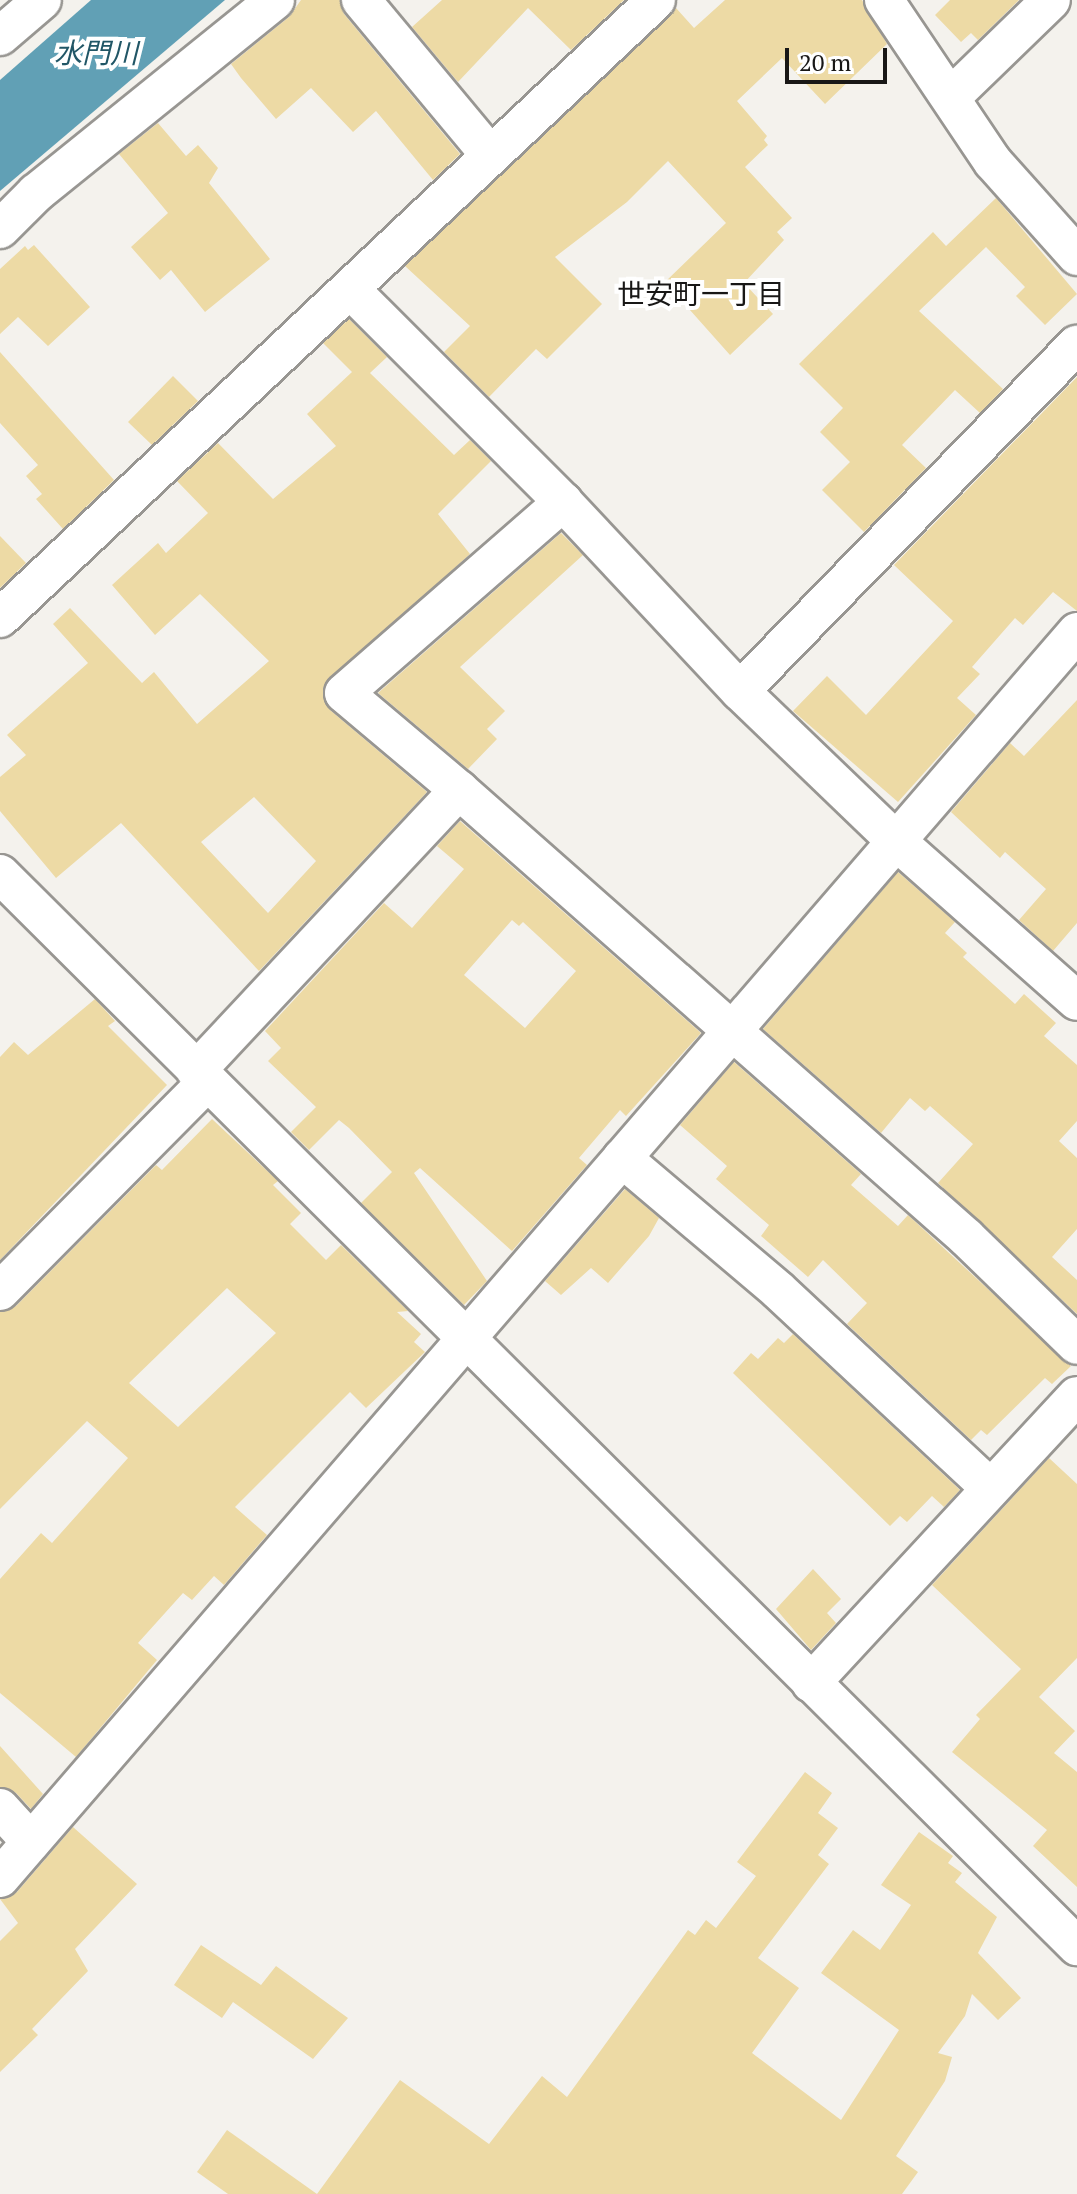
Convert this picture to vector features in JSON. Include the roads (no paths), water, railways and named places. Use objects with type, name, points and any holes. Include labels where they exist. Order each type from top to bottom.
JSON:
[{"type":"street","points":[[0,36],[42,0]]},
{"type":"street","points":[[0,229],[36,193],[275,0]]},
{"type":"street","points":[[361,0],[490,155]]},
{"type":"street","points":[[0,618],[656,0]]},
{"type":"street","points":[[884,0],[993,162],[1077,256]]},
{"type":"street","points":[[951,97],[1051,0]]},
{"type":"street","points":[[350,289],[563,502],[740,691],[894,839],[1077,1001]]},
{"type":"street","points":[[740,691],[1077,345]]},
{"type":"street","points":[[563,502],[344,693],[732,1028],[967,1238],[1077,1345]]},
{"type":"street","points":[[0,1878],[894,839],[1077,632]]},
{"type":"street","points":[[0,1291],[201,1077],[459,790]]},
{"type":"street","points":[[0,874],[463,1340],[1077,1946]]},
{"type":"street","points":[[622,1158],[778,1290],[990,1488]]},
{"type":"street","points":[[811,1683],[1077,1396]]},
{"type":"street","points":[[0,1808],[31,1842]]},
{"type":"water","name":"水門川","points":[[91,0],[225,0],[0,191],[0,80]]},
{"type":"district","name":"世安町一丁目","points":[[701,294]]}]
